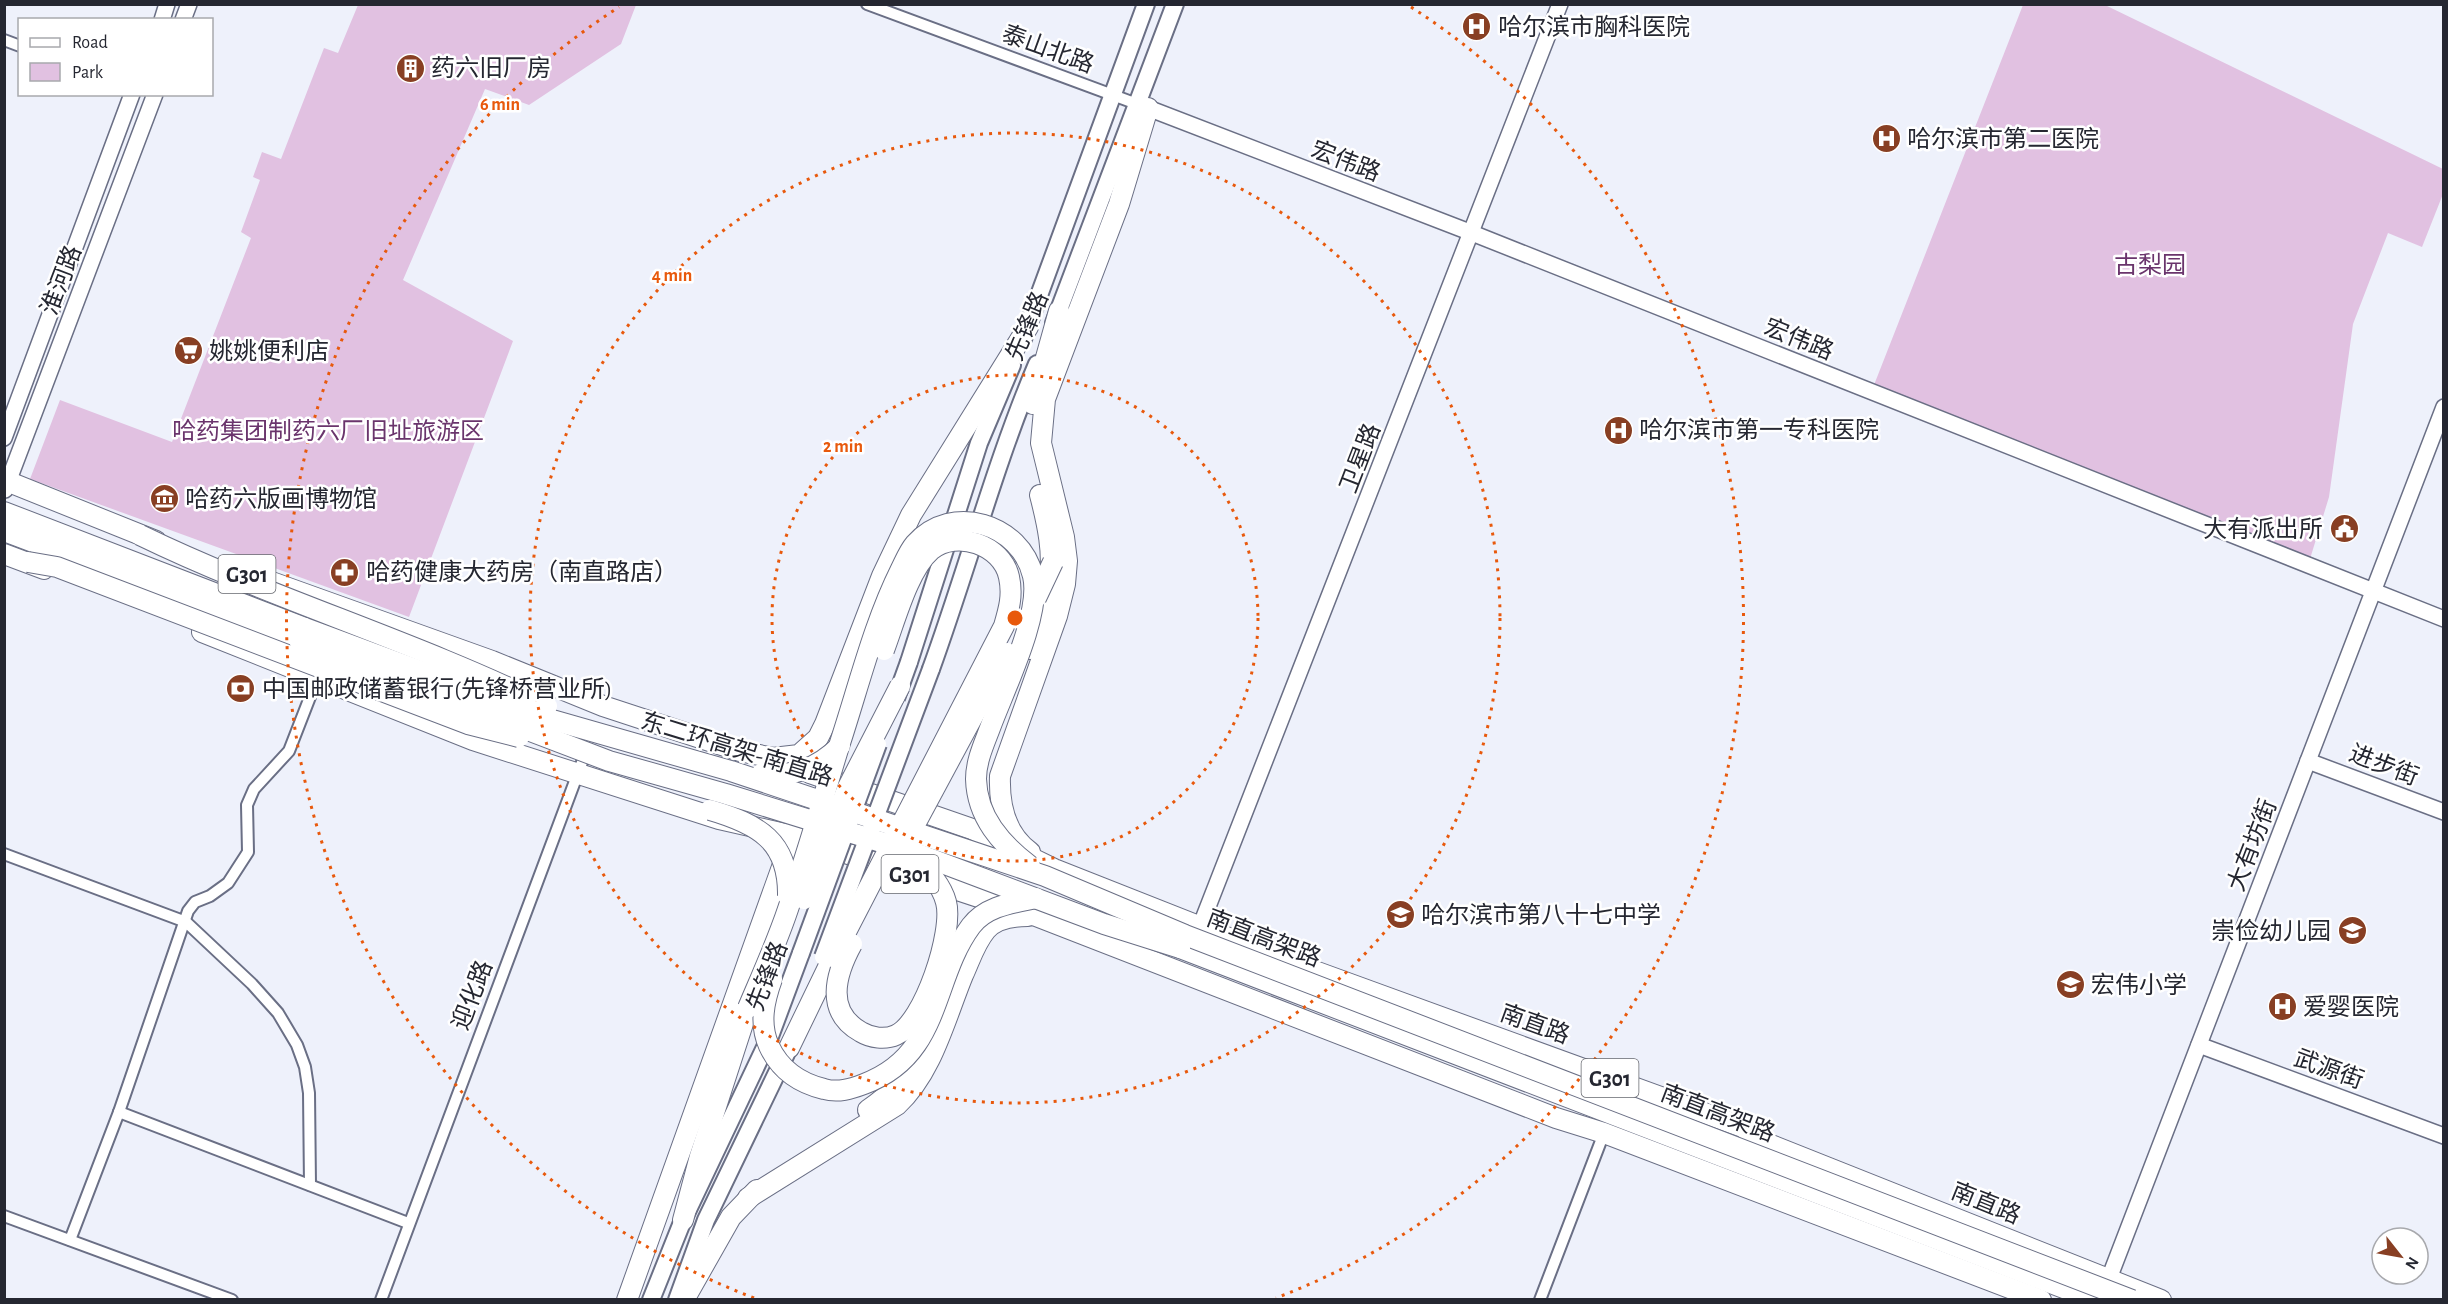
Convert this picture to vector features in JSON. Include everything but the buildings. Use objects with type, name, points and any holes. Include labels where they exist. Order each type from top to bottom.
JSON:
[{"type":"highway","points":[[1049,873],[1013,834],[1005,820],[999,797],[999,776],[1057,616],[1065,584],[1067,561],[1064,537],[1042,455],[1042,414],[1119,204],[1142,106]]},
{"type":"highway","points":[[984,811],[994,756],[1049,594],[1053,562],[1028,428],[1036,387],[1059,311]]},
{"type":"highway","points":[[1028,327],[911,515],[882,576],[825,724],[818,738],[799,755],[810,773],[972,829],[1049,873]]},
{"type":"highway","name":"G301","points":[[6,484],[140,535],[492,661],[603,706],[740,750],[773,758],[799,755]]},
{"type":"highway","name":"东二环高架-南直路","points":[[4,512],[549,719],[731,771],[1049,873],[1188,937]]},
{"type":"highway","points":[[683,1220],[700,1156],[748,1008],[788,910],[864,669],[896,579],[916,544],[929,533],[958,522],[989,525],[1004,534],[1019,546],[1029,561],[1034,577],[1032,613],[979,758],[976,777],[984,811],[999,838],[1014,854],[1049,873]]},
{"type":"highway","name":"东二环高架-南直路","points":[[4,531],[609,761],[726,794],[910,852],[1036,907],[1104,924],[1188,937]]},
{"type":"highway","points":[[140,535],[189,559],[488,677],[612,738]]},
{"type":"highway","points":[[731,771],[781,776],[806,770],[821,763],[845,741],[860,712],[913,576],[932,550],[942,543],[967,541],[994,552],[1002,561],[1009,576],[1012,601],[1004,626],[828,957],[789,1048]]},
{"type":"highway","points":[[4,554],[473,740],[586,776],[644,789],[751,825],[775,844],[786,869],[788,910]]},
{"type":"highway","points":[[28,562],[57,567],[468,724],[609,761]]},
{"type":"highway","points":[[910,852],[932,876],[946,901],[947,937],[912,1023],[896,1035],[872,1037],[854,1028],[840,1013],[836,993],[838,975],[849,949],[1053,562]]},
{"type":"highway","points":[[900,686],[848,787],[766,995],[762,1018],[770,1048],[789,1073],[800,1081],[828,1090],[848,1090],[877,1079],[911,1049],[929,1025]]},
{"type":"highway","points":[[627,1299],[794,836],[810,773]]},
{"type":"highway","points":[[715,814],[753,835],[772,855],[776,868],[773,896]]},
{"type":"highway","name":"G301","points":[[715,814],[1036,907],[1556,1118],[1604,1133],[2041,1299]]},
{"type":"highway","name":"南直路","points":[[1049,873],[1188,937],[1743,1127],[1761,1141],[2161,1299]]},
{"type":"highway","points":[[1108,901],[1152,910],[1720,1127],[1743,1127]]},
{"type":"highway","points":[[684,1299],[726,1224],[748,1198],[802,1151],[892,1092],[915,1060],[960,944],[970,927],[988,910],[1036,907]]},
{"type":"highway","points":[[748,1198],[897,1105],[911,1092],[933,1050],[976,944],[987,928],[1036,907]]},
{"type":"highway","points":[[1104,924],[1176,961],[1530,1099],[1556,1118]]},
{"type":"highway","name":"南直高架路","points":[[1188,937],[2095,1299]]},
{"type":"highway","name":"南直高架路","points":[[1188,937],[2132,1299]]},
{"type":"highway","points":[[696,1299],[726,1224]]},
{"type":"main road","name":"先锋路","points":[[651,1299],[683,1220],[769,1039],[909,662],[980,443],[1028,327],[1146,4]]},
{"type":"main road","name":"先锋路","points":[[828,957],[966,572],[1014,417],[1142,106],[1175,4]]},
{"type":"main road","name":"卫星路","points":[[1188,937],[1472,233],[1560,4]]},
{"type":"main road","name":"淮河路","points":[[4,438],[131,96]]},
{"type":"main road","name":"淮河路","points":[[6,484],[154,96]]},
{"type":"main road","name":"宏伟路","points":[[1142,106],[1472,233],[2444,619]]},
{"type":"main road","name":"大有坊街","points":[[2101,1299],[2444,407]]},
{"type":"main road","name":"进步街","points":[[2308,760],[2444,812]]},
{"type":"main road","name":"武源街","points":[[2199,1045],[2444,1136]]},
{"type":"main road","points":[[677,1299],[706,1220],[789,1048]]},
{"type":"street","name":"泰山北路","points":[[867,4],[1142,106]]},
{"type":"street","points":[[70,1240],[119,1112],[188,911],[195,902],[210,896],[228,883],[248,852],[248,805],[254,789],[289,751],[317,679]]},
{"type":"street","name":"迎化路","points":[[381,1299],[408,1222],[586,776],[603,706]]},
{"type":"street","points":[[4,854],[186,922],[252,984],[278,1013],[297,1045],[305,1067],[309,1093],[310,1185]]},
{"type":"street","points":[[1036,907],[1049,873]]},
{"type":"street","points":[[119,1112],[408,1222]]},
{"type":"street","points":[[1540,1299],[1604,1133]]},
{"type":"street","points":[[4,1216],[232,1299]]},
{"type":"green space","name":"哈药集团制药六厂旧址旅游区","points":[[358,5],[636,5],[621,44],[529,105],[485,89],[403,280],[513,341],[409,617],[30,479],[60,400],[172,442],[251,238],[241,232],[260,180],[253,177],[262,152],[281,159],[324,48],[338,53]]},
{"type":"green space","name":"古梨园","points":[[2023,5],[2105,5],[2443,169],[2443,194],[2422,247],[2388,233],[2353,324],[2329,497],[2310,559],[1874,385]]},
{"type":"place","name":"哈尔滨市胸科医院","points":[[1477,27]]},
{"type":"place","name":"药六旧厂房","points":[[410,68]]},
{"type":"place","name":"哈尔滨市第二医院","points":[[1886,139]]},
{"type":"place","name":"姚姚便利店","points":[[188,351]]},
{"type":"place","name":"哈尔滨市第一专科医院","points":[[1618,430]]},
{"type":"place","name":"哈药六版画博物馆","points":[[164,499]]},
{"type":"place","name":"大有派出所","points":[[2344,529]]},
{"type":"place","name":"哈药健康大药房（南直路店）","points":[[345,572]]},
{"type":"place","name":"中国邮政储蓄银行(先锋桥营业所)","points":[[241,689]]},
{"type":"place","name":"哈尔滨市第八十七中学","points":[[1400,915]]},
{"type":"place","name":"崇俭幼儿园","points":[[2352,931]]},
{"type":"place","name":"宏伟小学","points":[[2070,985]]},
{"type":"place","name":"爱婴医院","points":[[2282,1007]]}]
